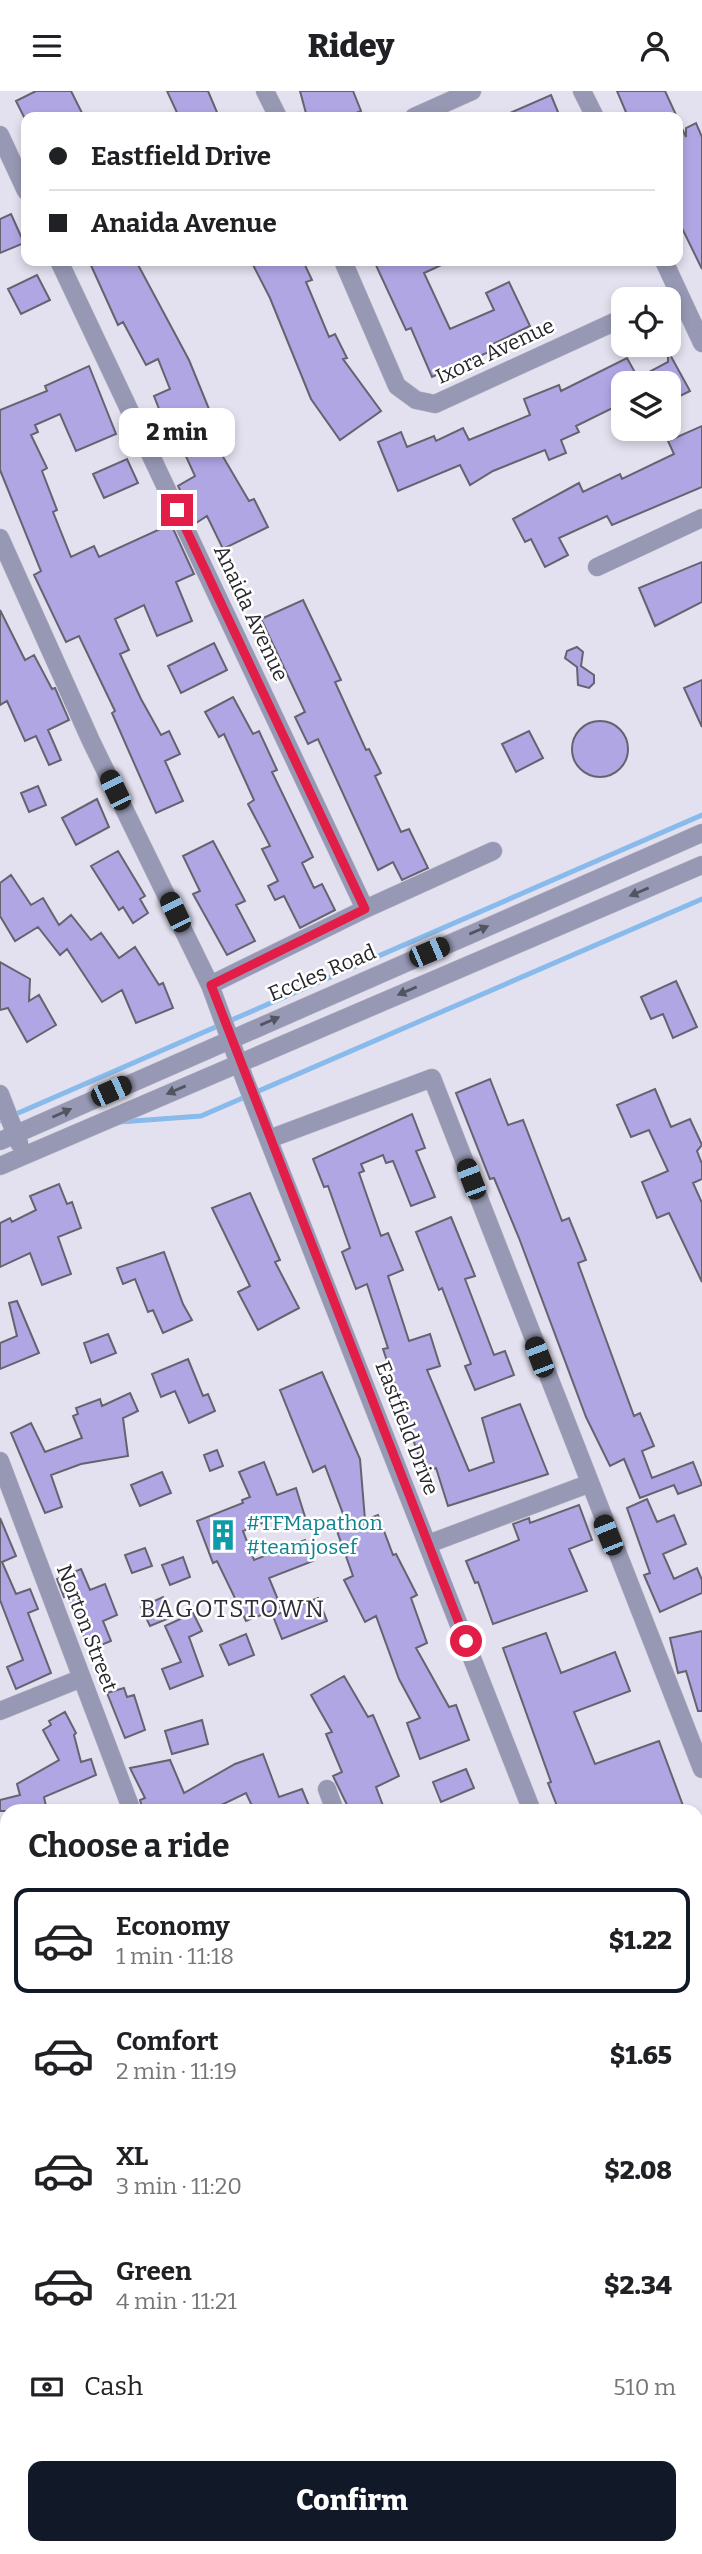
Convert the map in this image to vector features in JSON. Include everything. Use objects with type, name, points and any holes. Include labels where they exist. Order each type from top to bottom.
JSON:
[{"type":"street","points":[[265,91],[276,112]]},
{"type":"street","points":[[425,112],[472,91]]},
{"type":"street","points":[[582,91],[592,112]]},
{"type":"street","points":[[0,135],[21,180]]},
{"type":"street","name":"Anaida Avenue","points":[[61,266],[365,909]]},
{"type":"street","name":"Ixora Avenue","points":[[345,266],[397,386],[416,400],[435,404],[611,323]]},
{"type":"street","points":[[665,266],[669,287]]},
{"type":"street","points":[[681,311],[702,343]]},
{"type":"street","points":[[597,567],[702,518]]},
{"type":"street","name":"Eastfield Drive","points":[[0,538],[6,566],[214,993],[245,1080],[530,1804]]},
{"type":"street","name":"Eccles Road","points":[[9,1133],[229,1034],[702,833]]},
{"type":"street","points":[[214,993],[365,909],[493,851]]},
{"type":"street","points":[[0,1166],[702,865]]},
{"type":"street","points":[[269,1139],[432,1078],[702,1769]]},
{"type":"street","points":[[1,1098],[9,1133],[23,1156]]},
{"type":"street","name":"Norton Street","points":[[0,1461],[129,1804]]},
{"type":"street","points":[[428,1544],[588,1483]]},
{"type":"street","points":[[0,1711],[82,1678]]},
{"type":"street","points":[[327,1790],[332,1804]]},
{"type":"building","points":[[36,91],[71,91],[82,112],[22,112],[16,101]]},
{"type":"building","points":[[167,91],[208,91],[217,112],[177,112]]},
{"type":"building","points":[[300,91],[353,91],[361,111],[359,112],[306,112]]},
{"type":"building","points":[[617,91],[665,91],[675,112],[626,112]]},
{"type":"building","points":[[551,95],[558,112],[512,112]]},
{"type":"building","points":[[696,123],[702,137],[702,269],[683,230],[683,131],[686,137],[686,128]]},
{"type":"building","points":[[11,214],[21,236],[21,244],[0,253],[0,219]]},
{"type":"building","points":[[91,266],[139,266],[189,360],[211,414],[217,411],[232,443],[219,450],[249,501],[254,499],[268,527],[223,549],[207,516],[196,523],[178,486],[195,476],[168,417],[163,419],[154,396],[170,389],[158,359],[146,365],[123,322],[118,325]]},
{"type":"building","points":[[254,266],[305,266],[312,280],[306,282],[329,337],[335,334],[347,358],[343,359],[381,411],[340,440],[311,399],[270,298]]},
{"type":"building","points":[[376,266],[439,266],[424,273],[450,329],[494,310],[486,293],[509,282],[530,326],[489,346],[491,351],[432,377],[411,328],[406,330]]},
{"type":"building","points":[[37,275],[50,300],[21,314],[8,289]]},
{"type":"building","points":[[668,357],[671,357],[679,371],[651,371],[668,362]]},
{"type":"building","points":[[627,358],[634,371],[611,371],[611,409],[576,426],[579,432],[561,440],[566,453],[549,460],[545,450],[493,471],[470,485],[460,465],[398,491],[378,442],[401,432],[407,447],[434,436],[436,441],[463,428],[469,440],[530,415],[524,399],[559,385],[561,391]]},
{"type":"building","points":[[89,366],[116,434],[76,451],[60,414],[35,425],[38,432],[31,435],[47,468],[42,471],[57,510],[53,512],[71,557],[94,546],[99,557],[171,524],[194,574],[176,582],[192,621],[157,636],[144,605],[115,619],[129,650],[120,654],[141,699],[161,735],[169,731],[180,754],[165,761],[183,801],[156,813],[112,713],[115,711],[79,636],[66,642],[34,575],[41,571],[0,470],[0,410],[47,391],[45,386]]},
{"type":"building","points":[[681,375],[690,391],[681,396]]},
{"type":"building","points":[[702,426],[702,487],[612,525],[607,516],[559,538],[568,555],[545,567],[531,539],[525,542],[513,519],[579,483],[583,492],[620,474],[622,479],[674,454],[668,441],[681,441],[681,435]]},
{"type":"building","points":[[127,459],[138,483],[104,498],[93,474]]},
{"type":"building","points":[[702,562],[702,602],[655,626],[639,588]]},
{"type":"building","points":[[303,600],[341,680],[335,682],[366,750],[369,749],[381,773],[375,776],[401,832],[409,829],[428,868],[402,880],[393,862],[378,870],[318,739],[308,744],[295,717],[305,712],[261,619]]},
{"type":"building","points":[[0,610],[25,660],[34,655],[52,689],[55,688],[69,720],[48,730],[61,760],[49,765],[36,736],[25,741],[7,701],[0,705]]},
{"type":"building","points":[[214,643],[227,670],[181,693],[168,666]]},
{"type":"building","points":[[577,647],[583,652],[581,666],[594,675],[594,683],[589,688],[578,685],[577,667],[565,658],[567,651]]},
{"type":"building","points":[[702,680],[702,727],[684,688]]},
{"type":"building","points":[[233,697],[253,734],[259,731],[277,770],[272,772],[313,857],[302,863],[314,888],[322,884],[335,910],[300,928],[284,896],[275,900],[268,886],[278,881],[262,849],[270,846],[248,804],[254,800],[224,734],[219,737],[205,712]]},
{"type":"building","points":[[594,721],[606,721],[616,725],[624,733],[628,749],[624,765],[616,773],[606,777],[594,777],[584,773],[576,765],[572,755],[572,743],[576,733],[584,725]]},
{"type":"building","points":[[529,731],[543,758],[516,772],[502,744]]},
{"type":"building","points":[[38,786],[46,805],[29,812],[21,793]]},
{"type":"building","points":[[97,799],[109,827],[76,845],[62,818]]},
{"type":"building","points":[[213,841],[245,901],[236,905],[255,941],[227,955],[193,894],[200,891],[183,856]]},
{"type":"building","points":[[118,851],[145,896],[140,899],[148,913],[133,923],[123,907],[119,910],[91,866]]},
{"type":"building","points":[[11,875],[31,905],[43,898],[59,925],[71,915],[91,940],[101,933],[119,958],[135,947],[159,985],[163,983],[173,1008],[136,1023],[122,990],[102,1002],[67,949],[60,955],[38,927],[15,941],[0,916],[0,883]]},
{"type":"building","points":[[0,962],[30,979],[29,1001],[39,995],[56,1025],[27,1042],[8,1008],[0,1010]]},
{"type":"building","points":[[676,981],[697,1027],[673,1038],[663,1014],[651,1019],[641,997]]},
{"type":"building","points":[[490,1079],[508,1125],[523,1120],[562,1221],[569,1218],[586,1260],[578,1263],[634,1416],[640,1413],[654,1446],[642,1451],[652,1478],[693,1462],[702,1485],[678,1494],[674,1485],[640,1498],[624,1459],[610,1466],[586,1417],[519,1238],[494,1178],[490,1179],[456,1093]]},
{"type":"building","points":[[655,1089],[671,1127],[690,1119],[702,1145],[697,1151],[702,1164],[702,1179],[693,1183],[702,1203],[702,1282],[669,1213],[657,1218],[642,1182],[668,1171],[649,1130],[631,1137],[617,1105]]},
{"type":"building","points":[[412,1114],[425,1148],[416,1151],[435,1197],[411,1206],[393,1161],[386,1163],[383,1155],[361,1164],[364,1171],[359,1173],[381,1236],[388,1233],[403,1270],[388,1276],[409,1341],[430,1334],[440,1366],[427,1370],[469,1471],[494,1462],[482,1418],[520,1404],[548,1474],[448,1506],[436,1468],[424,1472],[383,1349],[388,1348],[367,1284],[356,1289],[342,1252],[350,1248],[328,1186],[324,1187],[313,1159]]},
{"type":"building","points":[[59,1184],[67,1204],[72,1202],[81,1228],[58,1237],[71,1274],[42,1285],[30,1253],[0,1267],[0,1223],[10,1218],[12,1222],[36,1210],[30,1196]]},
{"type":"building","points":[[250,1193],[280,1260],[275,1262],[299,1308],[258,1330],[238,1292],[250,1286],[212,1208]]},
{"type":"building","points":[[451,1217],[475,1276],[465,1279],[494,1355],[505,1351],[514,1375],[475,1390],[465,1366],[471,1364],[442,1288],[439,1290],[416,1232]]},
{"type":"building","points":[[164,1252],[183,1304],[192,1320],[163,1333],[153,1310],[148,1312],[135,1279],[123,1284],[117,1268]]},
{"type":"building","points":[[17,1301],[39,1353],[0,1369],[0,1343],[17,1336],[9,1303]]},
{"type":"building","points":[[108,1334],[116,1353],[91,1363],[84,1343]]},
{"type":"building","points":[[188,1359],[203,1396],[208,1394],[215,1411],[189,1423],[175,1391],[161,1397],[152,1374]]},
{"type":"building","points":[[322,1372],[360,1459],[365,1520],[378,1515],[393,1555],[396,1554],[417,1595],[411,1598],[427,1643],[416,1648],[449,1707],[456,1705],[469,1740],[420,1759],[407,1723],[420,1718],[399,1679],[376,1616],[365,1622],[344,1580],[353,1576],[337,1531],[348,1527],[325,1466],[313,1472],[280,1390]]},
{"type":"building","points":[[130,1393],[138,1411],[123,1418],[128,1456],[81,1464],[51,1475],[62,1507],[45,1513],[11,1433],[31,1423],[45,1452],[82,1438],[73,1416],[78,1414],[76,1408],[100,1399],[102,1406]]},
{"type":"building","points":[[217,1450],[223,1466],[210,1471],[204,1455]]},
{"type":"building","points":[[264,1462],[277,1495],[296,1488],[306,1520],[288,1528],[282,1515],[243,1531],[254,1560],[305,1540],[313,1561],[269,1578],[281,1607],[246,1621],[217,1561],[213,1563],[197,1521],[243,1503],[242,1500],[250,1497],[239,1472]]},
{"type":"building","points":[[162,1472],[171,1493],[140,1506],[131,1485]]},
{"type":"building","points":[[647,1499],[657,1522],[674,1515],[686,1544],[663,1554],[674,1579],[697,1568],[702,1580],[702,1593],[660,1612],[644,1575],[650,1573],[627,1508]]},
{"type":"building","points":[[579,1505],[592,1540],[569,1549],[587,1591],[493,1624],[478,1582],[475,1583],[466,1561],[519,1540],[513,1524],[529,1518],[530,1523]]},
{"type":"building","points":[[0,1518],[16,1556],[2,1562],[16,1594],[30,1589],[38,1609],[28,1613],[51,1673],[16,1689],[7,1667],[23,1660],[0,1600]]},
{"type":"building","points":[[145,1548],[152,1566],[132,1573],[125,1555]]},
{"type":"building","points":[[183,1557],[190,1577],[170,1585],[162,1565]]},
{"type":"building","points":[[81,1569],[90,1590],[105,1584],[117,1615],[103,1621],[111,1641],[89,1650],[68,1596],[64,1597],[57,1579]]},
{"type":"building","points":[[163,1597],[172,1617],[150,1626],[141,1607]]},
{"type":"building","points":[[318,1598],[327,1621],[282,1639],[273,1616]]},
{"type":"building","points":[[193,1613],[202,1631],[189,1637],[203,1676],[170,1689],[162,1669],[181,1662],[165,1626]]},
{"type":"building","points":[[702,1631],[702,1711],[698,1711],[686,1671],[678,1673],[670,1638]]},
{"type":"building","points":[[546,1633],[561,1673],[615,1652],[630,1691],[574,1712],[595,1764],[659,1741],[682,1804],[556,1804],[548,1783],[551,1782],[503,1648]]},
{"type":"building","points":[[246,1634],[254,1655],[229,1665],[220,1645]]},
{"type":"building","points":[[344,1676],[368,1717],[373,1715],[399,1776],[376,1787],[382,1804],[347,1804],[333,1776],[342,1772],[326,1734],[332,1732],[311,1695]]},
{"type":"building","points":[[124,1688],[127,1697],[134,1695],[145,1730],[125,1738],[107,1693]]},
{"type":"building","points":[[65,1712],[76,1733],[74,1735],[81,1762],[91,1759],[96,1775],[44,1797],[46,1804],[0,1804],[0,1800],[20,1795],[17,1784],[59,1760],[43,1730],[51,1725],[49,1721]]},
{"type":"building","points":[[202,1720],[208,1744],[172,1754],[165,1731]]},
{"type":"building","points":[[263,1754],[279,1797],[302,1789],[308,1804],[251,1804],[246,1793],[223,1804],[141,1804],[140,1800],[145,1798],[130,1768],[170,1760],[184,1793],[235,1764]]},
{"type":"building","points":[[466,1769],[474,1788],[441,1802],[433,1782]]},
{"type":"waterway","points":[[0,1121],[702,815]]},
{"type":"waterway","points":[[120,1122],[201,1116],[702,899]]},
{"type":"place","name":"#TFMapathon #teamjosef","points":[[223,1535]]},
{"type":"district","name":"BAGOTSTOWN","points":[[233,1609]]},
{"type":"route","points":[[177,510],[365,909],[211,985],[245,1080],[466,1641]]}]
